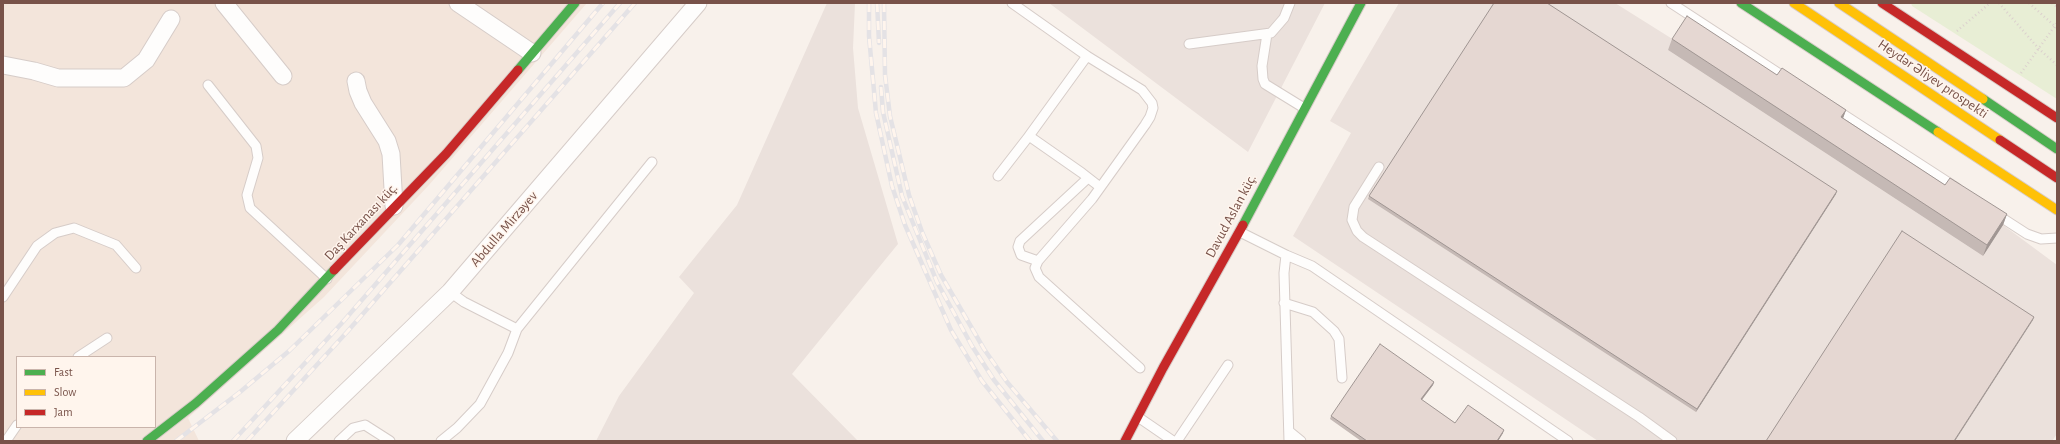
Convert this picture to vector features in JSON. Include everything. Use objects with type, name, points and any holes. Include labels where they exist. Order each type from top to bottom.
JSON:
[{"type":"main road","name":"Daş Karxanası küç.","points":[[147,441],[196,403],[278,330],[394,206],[446,154],[575,3]]},
{"type":"main road","name":"Davud Aslan küç.","points":[[1125,441],[1240,232],[1304,108],[1361,3]]},
{"type":"main road","points":[[1741,3],[2057,210]]},
{"type":"main road","name":"Heydər Əliyev prospekti","points":[[1794,3],[2057,178]]},
{"type":"main road","name":"Heydər Əliyev prospekti","points":[[1839,3],[2057,148]]},
{"type":"main road","points":[[1882,3],[2057,118]]},
{"type":"main road","points":[[1892,3],[1907,20]]},
{"type":"street","points":[[224,3],[283,76]]},
{"type":"street","points":[[458,3],[532,53]]},
{"type":"street","name":"Abdulla Mirzəyev","points":[[295,441],[450,292],[698,3]]},
{"type":"street","points":[[3,65],[34,71],[58,78],[124,78],[146,60],[171,19]]},
{"type":"street","points":[[356,81],[363,103],[387,141],[391,154],[394,206]]},
{"type":"lane","points":[[1012,3],[1087,56],[1142,90],[1150,99],[1153,108],[1145,125],[1100,187],[1038,261],[1035,268],[1039,277],[1140,368]]},
{"type":"lane","points":[[1189,44],[1267,34],[1277,28],[1290,3]]},
{"type":"lane","points":[[1671,3],[1796,84]]},
{"type":"lane","points":[[1267,34],[1262,66],[1265,84],[1304,108]]},
{"type":"lane","points":[[998,176],[1087,56]]},
{"type":"lane","points":[[208,85],[256,146],[258,158],[247,196],[250,208],[327,279]]},
{"type":"lane","points":[[1829,106],[1968,195]]},
{"type":"lane","points":[[1029,136],[1100,187]]},
{"type":"lane","points":[[441,441],[457,428],[480,404],[508,353],[517,329],[652,162]]},
{"type":"lane","points":[[1379,167],[1354,207],[1352,220],[1357,231],[1363,238],[1638,417],[1672,441]]},
{"type":"lane","points":[[1038,261],[1021,255],[1018,247],[1020,241],[1088,178]]},
{"type":"lane","points":[[1987,208],[2027,234],[2041,239],[2057,238]]},
{"type":"lane","points":[[3,296],[37,246],[55,232],[74,228],[116,245],[136,268]]},
{"type":"lane","points":[[1240,232],[1312,266],[1568,441]]},
{"type":"lane","points":[[1286,255],[1284,273],[1284,303],[1290,436],[1301,441]]},
{"type":"lane","points":[[450,292],[464,302],[517,329]]},
{"type":"lane","points":[[1284,303],[1313,312],[1334,331],[1339,339],[1342,378]]},
{"type":"lane","points":[[80,356],[108,338]]},
{"type":"lane","points":[[1177,441],[1228,365]]},
{"type":"lane","points":[[1138,418],[1173,441]]},
{"type":"lane","points":[[339,441],[353,428],[365,425],[390,441]]},
{"type":"lane","points":[[6,441],[16,426]]},
{"type":"path","points":[[1955,33],[1990,3]]},
{"type":"path","points":[[1999,3],[2039,49],[2057,65]]},
{"type":"path","points":[[2020,75],[2056,26],[2029,3]]},
{"type":"path","points":[[2052,3],[2057,7]]},
{"type":"shaded area","points":[[3,3],[587,3],[429,185],[324,297],[188,418],[199,441],[3,441]]},
{"type":"shaded area","points":[[827,3],[855,3],[853,48],[858,108],[898,244],[792,374],[858,441],[596,441],[619,396],[694,293],[679,277],[737,205]]},
{"type":"shaded area","points":[[1049,3],[1325,3],[1248,152]]},
{"type":"shaded area","points":[[1399,3],[1615,3],[1674,40],[1668,50],[1983,256],[2003,225],[2057,265],[2057,434],[2052,441],[1598,441],[1293,236],[1351,133],[1330,121]]},
{"type":"green space","points":[[1911,3],[2057,3],[2057,99],[1912,6]]},
{"type":"building","points":[[1494,3],[1547,3],[1837,191],[1697,409],[1369,196]]},
{"type":"building","points":[[1687,16],[1777,75],[1782,68],[1846,110],[1841,117],[1945,185],[1950,178],[2007,214],[1987,245],[1672,39]]},
{"type":"building","points":[[1902,231],[2034,317],[1954,441],[1766,441]]},
{"type":"building","points":[[1380,344],[1434,382],[1421,399],[1455,423],[1468,405],[1504,430],[1497,441],[1367,441],[1331,416]]},
{"type":"railway","points":[[176,441],[240,392],[289,351],[398,245],[603,3]]},
{"type":"railway","points":[[233,441],[341,324],[620,3]]},
{"type":"railway","points":[[247,441],[347,332],[635,3]]},
{"type":"railway","points":[[869,3],[869,36],[876,113],[892,186],[905,225],[951,330],[982,381],[1030,441]]},
{"type":"railway","points":[[877,3],[879,43]]},
{"type":"railway","points":[[884,3],[885,75],[890,116],[909,195],[922,232],[941,275],[984,349],[1007,382],[1057,441]]},
{"type":"railway","points":[[881,87],[883,112],[902,196],[937,282],[972,346],[994,380],[1043,441]]},
{"type":"traffic: fast","points":[[518,70],[575,3]]},
{"type":"traffic: fast","points":[[1243,225],[1361,3]]},
{"type":"traffic: fast","points":[[1741,3],[1938,132]]},
{"type":"traffic: fast","points":[[1983,99],[2057,149]]},
{"type":"traffic: fast","points":[[147,441],[196,403],[278,330],[334,270]]},
{"type":"traffic: slow","points":[[1794,3],[2000,140]]},
{"type":"traffic: slow","points":[[1839,3],[1983,99]]},
{"type":"traffic: slow","points":[[1938,132],[2057,210]]},
{"type":"traffic: jam","points":[[1882,3],[2057,118]]},
{"type":"traffic: jam","points":[[334,270],[446,154],[518,70]]},
{"type":"traffic: jam","points":[[2000,140],[2057,178]]},
{"type":"traffic: jam","points":[[1125,441],[1163,368],[1243,225]]}]
